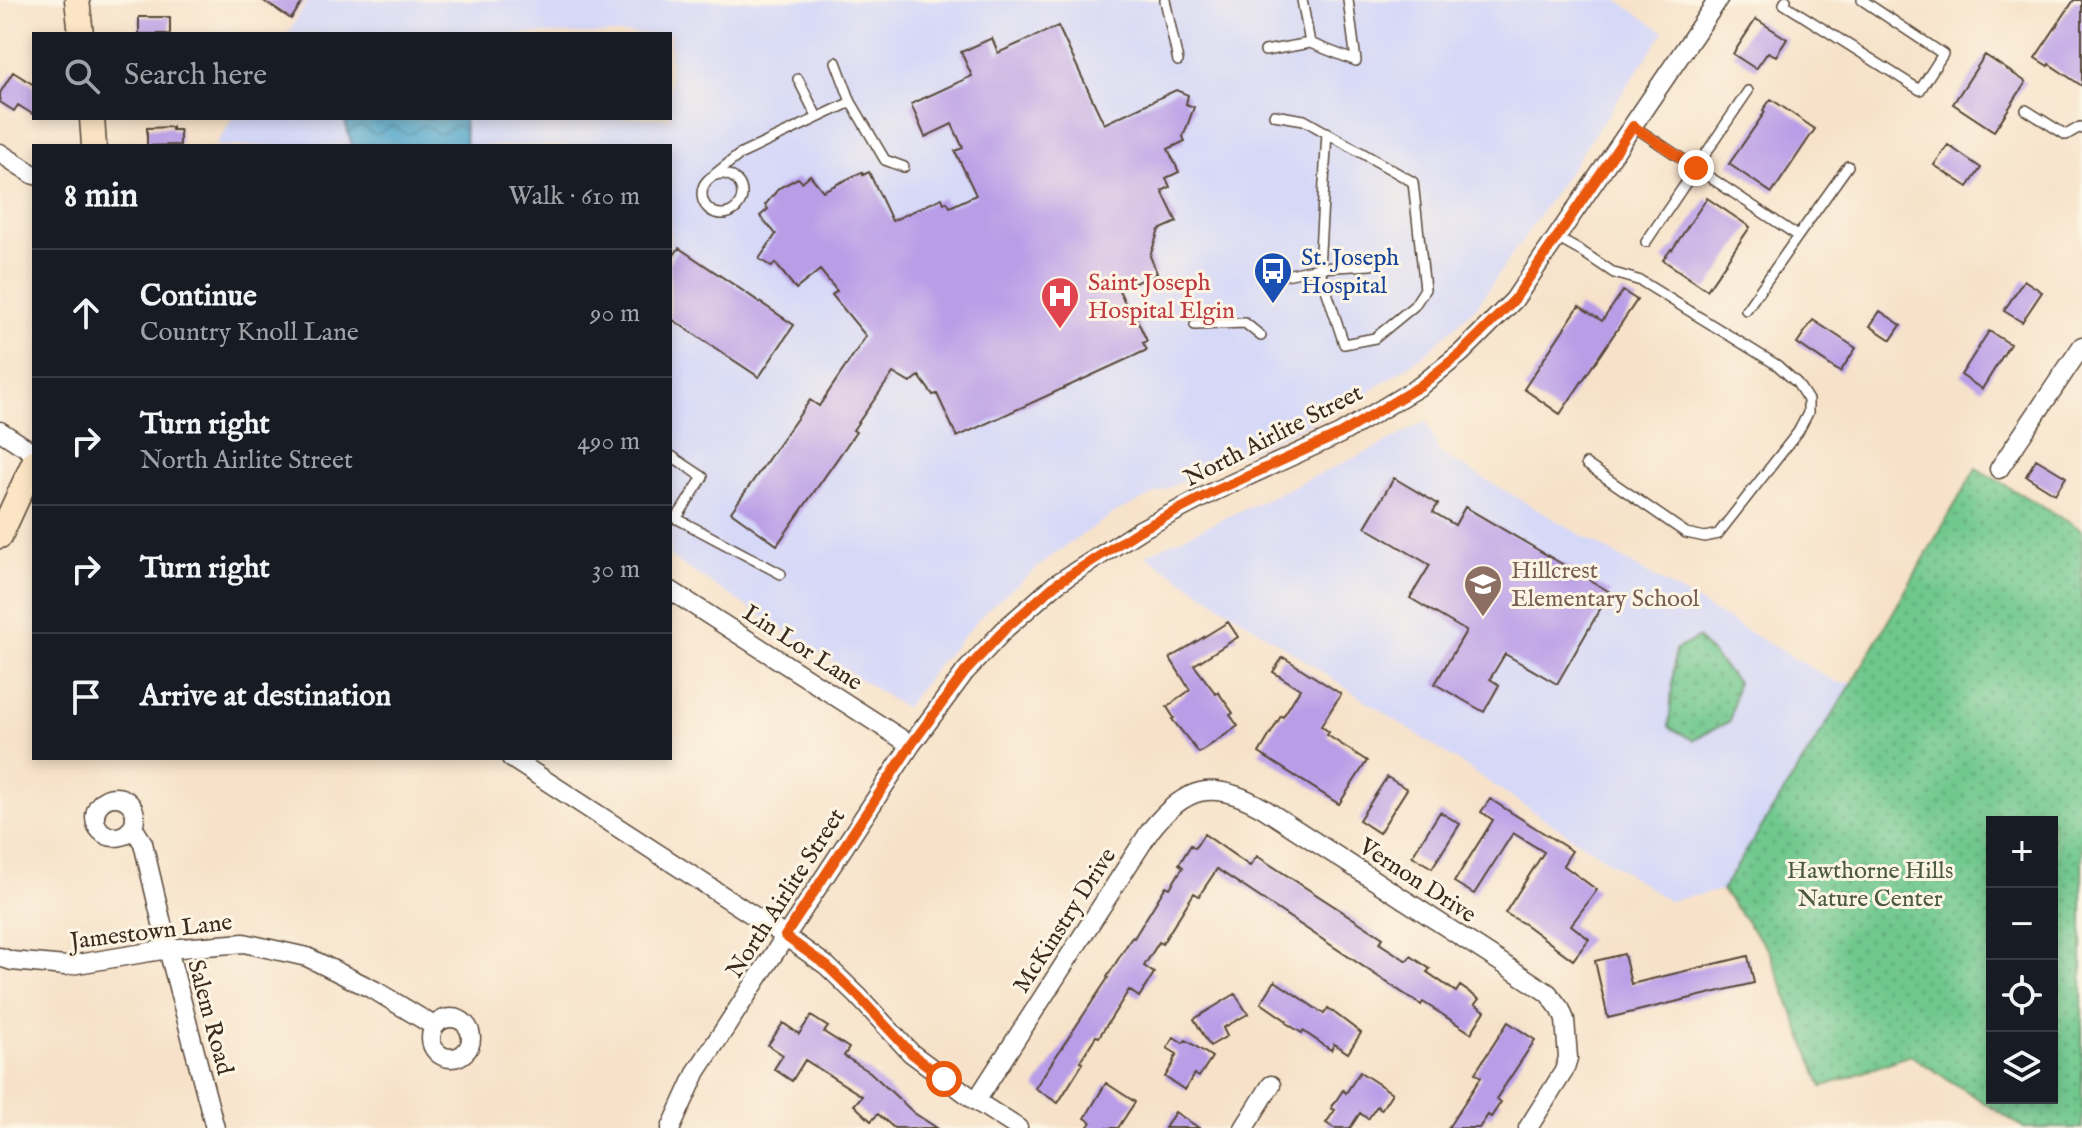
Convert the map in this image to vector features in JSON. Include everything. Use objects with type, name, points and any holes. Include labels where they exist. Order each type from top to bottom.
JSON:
[{"type":"street","points":[[77,0],[81,32]]},
{"type":"street","name":"North Airlite Street","points":[[671,1128],[697,1071],[911,745],[965,672],[1006,628],[1056,584],[1140,530],[1213,492],[1340,434],[1420,386],[1461,353],[1514,300],[1718,0]]},
{"type":"street","points":[[92,120],[94,144]]},
{"type":"street","points":[[0,153],[32,174]]},
{"type":"street","points":[[1999,469],[2082,346]]},
{"type":"street","points":[[0,431],[32,452]]},
{"type":"street","points":[[0,536],[32,466]]},
{"type":"street","name":"Lin Lor Lane","points":[[672,591],[911,745]]},
{"type":"street","points":[[514,760],[827,966],[911,1053],[1018,1128]]},
{"type":"street","name":"Vernon Drive","points":[[1214,790],[1238,795],[1263,808],[1548,993],[1565,1020],[1568,1058],[1564,1071],[1528,1128]]},
{"type":"street","name":"McKinstry Drive","points":[[976,1101],[1163,814],[1188,795],[1214,790]]},
{"type":"street","name":"Salem Road","points":[[133,827],[143,843],[215,1128]]},
{"type":"street","name":"Jamestown Lane","points":[[0,957],[65,966],[168,949],[244,943],[307,957],[376,991],[434,1026]]},
{"type":"street","points":[[1244,1128],[1271,1085]]},
{"type":"lane","points":[[1165,0],[1178,61]]},
{"type":"lane","points":[[1302,0],[1310,43]]},
{"type":"lane","points":[[1265,51],[1310,43],[1356,61],[1348,0]]},
{"type":"lane","points":[[1786,0],[1784,4],[1920,90],[1943,54],[1862,0]]},
{"type":"lane","points":[[836,62],[851,102],[885,160],[904,167]]},
{"type":"lane","points":[[798,79],[817,117]]},
{"type":"lane","points":[[1646,242],[1748,91]]},
{"type":"lane","points":[[715,174],[736,178],[742,191],[739,205],[728,213],[714,213],[704,203],[704,183],[715,174],[739,155],[851,102]]},
{"type":"lane","points":[[2026,110],[2066,135],[2080,127],[2082,129]]},
{"type":"lane","points":[[1274,115],[1304,120],[1327,132],[1413,182],[1425,289],[1414,306],[1375,338],[1344,344],[1319,268],[1327,132]]},
{"type":"lane","points":[[1633,126],[1798,236]]},
{"type":"lane","points":[[1746,310],[1848,166]]},
{"type":"lane","points":[[1557,238],[1614,273],[1641,281],[1777,365],[1797,383],[1808,400],[1808,413],[1798,432],[1718,534],[1705,537],[1686,533],[1586,464]]},
{"type":"lane","points":[[1281,276],[1319,268],[1371,265]]},
{"type":"lane","points":[[1195,325],[1245,323],[1261,336]]},
{"type":"lane","points":[[672,456],[703,477],[673,517],[781,574]]},
{"type":"shaded area","name":"Saint Joseph Hospital Elgin","points":[[308,0],[1617,0],[1664,32],[1477,306],[1424,355],[1357,401],[1116,512],[1053,555],[988,609],[934,669],[905,708],[672,558],[672,144],[216,144],[232,120],[672,120],[672,32],[288,32]]},
{"type":"shaded area","name":"Hillcrest Elementary School","points":[[1426,421],[1440,453],[1837,683],[1853,682],[1722,890],[1669,901],[1145,555],[1380,446]]},
{"type":"green space","name":"Hawthorne Hills Nature Center","points":[[1976,468],[2082,530],[2082,1128],[2024,1128],[1987,1104],[2058,1104],[2058,816],[1986,816],[1986,1104],[1910,1055],[1822,1087],[1769,951],[1722,890],[1853,682]]},
{"type":"green space","points":[[1698,638],[1737,682],[1730,721],[1693,740],[1669,727],[1675,650]]},
{"type":"water","points":[[345,120],[464,120],[466,144],[351,144]]},
{"type":"building","points":[[262,0],[304,0],[291,19]]},
{"type":"building","points":[[2074,0],[2082,0],[2082,86],[2035,58]]},
{"type":"building","points":[[139,17],[170,17],[170,32],[139,32]]},
{"type":"building","points":[[1756,19],[1787,39],[1776,56],[1768,52],[1756,69],[1733,54]]},
{"type":"building","points":[[1058,26],[1104,124],[1176,90],[1188,95],[1186,104],[1194,107],[1183,137],[1185,141],[1168,149],[1179,172],[1166,178],[1170,187],[1162,191],[1177,222],[1159,230],[1150,256],[1157,273],[1119,290],[1130,314],[1134,313],[1147,341],[1143,343],[1147,350],[957,437],[937,394],[933,395],[919,376],[910,383],[893,373],[777,545],[731,512],[810,400],[819,406],[866,336],[832,295],[837,291],[820,270],[796,289],[775,263],[772,267],[759,259],[776,234],[760,216],[768,209],[765,205],[779,188],[798,178],[802,182],[810,175],[823,191],[862,172],[863,175],[869,172],[892,221],[942,198],[950,207],[976,195],[955,151],[963,148],[952,124],[925,137],[911,104],[972,76],[961,52],[992,38],[998,53]]},
{"type":"building","points":[[1985,55],[2026,82],[1994,131],[1953,104]]},
{"type":"building","points":[[13,72],[32,84],[32,114],[18,105],[14,111],[0,102],[0,93]]},
{"type":"building","points":[[1771,99],[1815,129],[1772,193],[1729,164]]},
{"type":"building","points":[[172,127],[172,130],[180,130],[180,144],[147,144],[147,128]]},
{"type":"building","points":[[1948,145],[1981,168],[1968,187],[1934,165]]},
{"type":"building","points":[[1707,198],[1750,227],[1707,290],[1663,260]]},
{"type":"building","points":[[679,248],[794,325],[759,377],[672,319],[672,258]]},
{"type":"building","points":[[2024,280],[2042,292],[2022,322],[2004,311]]},
{"type":"building","points":[[1623,291],[1637,300],[1560,414],[1524,389],[1579,306],[1602,321]]},
{"type":"building","points":[[1880,311],[1901,325],[1891,340],[1870,326]]},
{"type":"building","points":[[1813,320],[1856,348],[1840,372],[1797,343]]},
{"type":"building","points":[[1989,331],[2010,344],[1982,389],[1961,375]]},
{"type":"building","points":[[2036,459],[2066,477],[2055,494],[2026,476]]},
{"type":"building","points":[[1394,478],[1438,504],[1433,512],[1455,525],[1465,507],[1610,592],[1557,684],[1505,654],[1490,679],[1499,685],[1484,712],[1435,684],[1466,631],[1410,598],[1430,565],[1365,527]]},
{"type":"building","points":[[1228,622],[1238,637],[1194,665],[1216,694],[1218,692],[1238,726],[1199,753],[1172,719],[1167,707],[1190,690],[1170,658]]},
{"type":"building","points":[[1283,657],[1341,694],[1321,726],[1329,732],[1327,735],[1367,761],[1339,804],[1259,753],[1300,689],[1273,672]]},
{"type":"building","points":[[1387,777],[1407,789],[1379,833],[1359,820]]},
{"type":"building","points":[[1490,799],[1572,851],[1563,865],[1597,890],[1571,925],[1589,939],[1573,960],[1505,913],[1544,852],[1513,833],[1474,894],[1454,882],[1493,820],[1481,812]]},
{"type":"building","points":[[1440,812],[1460,824],[1432,868],[1412,856]]},
{"type":"building","points":[[1204,834],[1250,866],[1257,856],[1383,938],[1379,943],[1407,961],[1411,956],[1430,969],[1427,972],[1456,992],[1460,986],[1479,999],[1475,1004],[1485,1011],[1471,1033],[1423,1002],[1421,1005],[1217,869],[1199,896],[1194,893],[1162,944],[1159,942],[1144,966],[1154,973],[1139,997],[1129,990],[1080,1061],[1083,1063],[1058,1103],[1035,1088],[1166,886],[1170,888],[1183,867],[1179,864],[1191,845],[1195,848]]},
{"type":"building","points":[[1624,954],[1631,984],[1748,956],[1754,983],[1608,1018],[1595,961]]},
{"type":"building","points":[[1275,981],[1324,1014],[1328,1008],[1361,1033],[1348,1053],[1334,1044],[1331,1050],[1286,1023],[1261,1003]]},
{"type":"building","points":[[1235,994],[1248,1014],[1223,1028],[1227,1036],[1210,1046],[1194,1019]]},
{"type":"building","points":[[811,1016],[828,1027],[824,1032],[849,1048],[844,1056],[870,1072],[914,1113],[937,1128],[894,1128],[878,1114],[871,1121],[854,1105],[862,1096],[805,1060],[792,1081],[774,1069],[783,1055],[768,1045],[783,1023],[799,1034]]},
{"type":"building","points":[[1508,1022],[1535,1040],[1496,1099],[1501,1102],[1479,1128],[1448,1128],[1481,1077],[1475,1073]]},
{"type":"building","points":[[1174,1037],[1183,1043],[1186,1040],[1212,1057],[1199,1077],[1194,1074],[1185,1090],[1165,1077],[1177,1054],[1167,1048]]},
{"type":"building","points":[[1360,1072],[1392,1093],[1381,1110],[1377,1106],[1368,1119],[1360,1113],[1350,1128],[1334,1128],[1326,1123],[1335,1110],[1331,1108]]},
{"type":"building","points":[[1106,1083],[1135,1102],[1118,1128],[1087,1128],[1091,1122],[1085,1118]]},
{"type":"building","points":[[1175,1112],[1199,1128],[1165,1128]]},
{"type":"place","name":"St. Joseph Hospital","points":[[1273,305]]},
{"type":"place","name":"Saint Joseph Hospital Elgin","points":[[1060,330]]},
{"type":"place","name":"Hillcrest Elementary School","points":[[1483,618]]},
{"type":"route","points":[[944,1079],[911,1053],[827,966],[785,936],[911,745],[965,672],[1006,628],[1056,584],[1140,530],[1213,492],[1340,434],[1420,386],[1461,353],[1514,300],[1633,126],[1696,168]]}]
